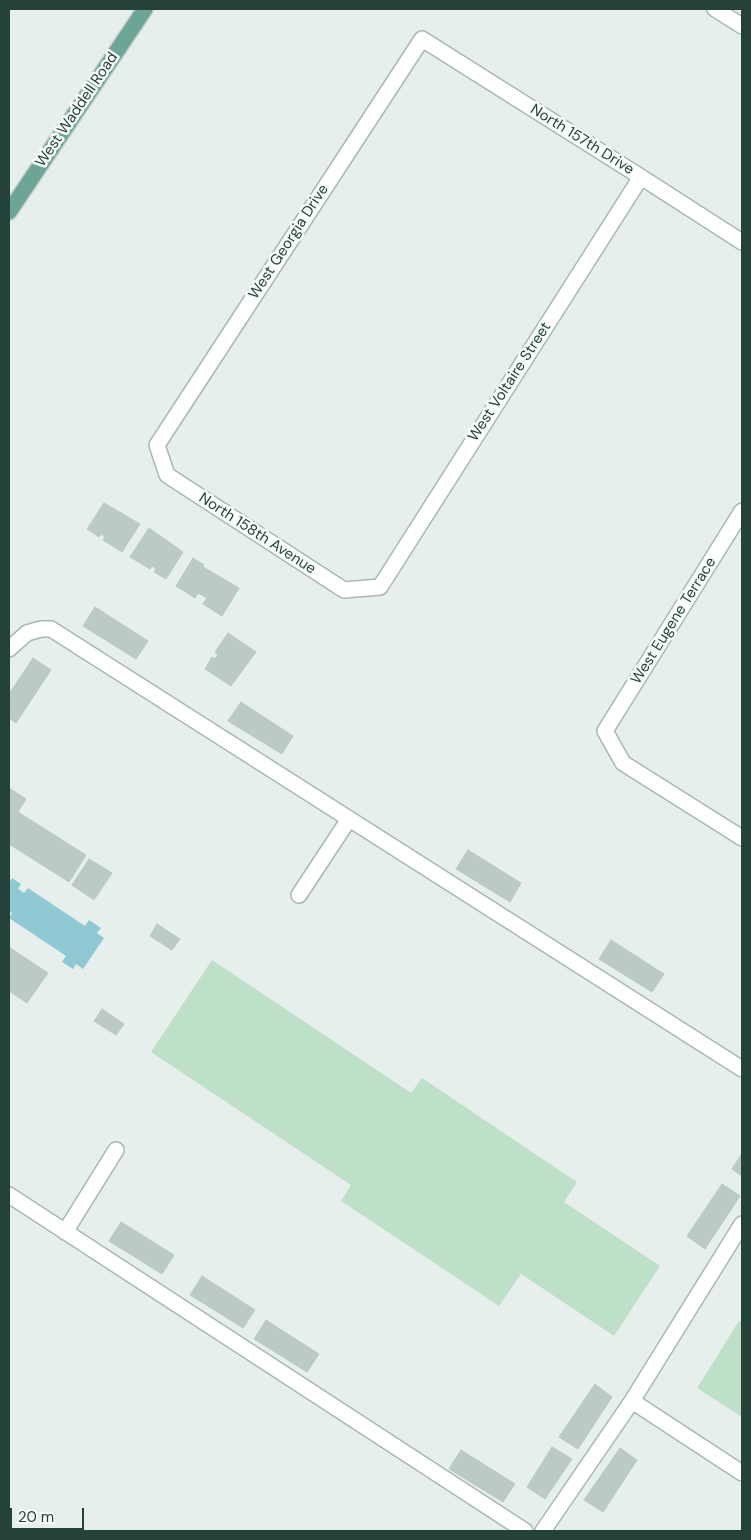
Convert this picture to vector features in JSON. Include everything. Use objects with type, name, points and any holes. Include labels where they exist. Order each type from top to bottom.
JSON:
[{"type":"main road","name":"West Waddell Road","points":[[9,212],[145,9]]},
{"type":"street","points":[[715,9],[742,26]]},
{"type":"street","name":"North 157th Drive","points":[[422,39],[742,242]]},
{"type":"street","name":"West Georgia Drive","points":[[157,445],[422,39]]},
{"type":"street","name":"West Voltaire Street","points":[[380,587],[641,177]]},
{"type":"street","name":"North 158th Avenue","points":[[157,445],[167,475],[344,590],[380,587]]},
{"type":"street","name":"West Eugene Terrace","points":[[742,511],[605,731],[624,763],[742,838]]},
{"type":"street","points":[[9,649],[27,633],[40,629],[51,629],[742,1068]]},
{"type":"street","points":[[299,895],[349,819]]},
{"type":"street","points":[[65,1232],[116,1150]]},
{"type":"street","points":[[9,1196],[525,1531]]},
{"type":"street","points":[[543,1531],[632,1401],[742,1224]]},
{"type":"street","points":[[632,1401],[742,1473]]},
{"type":"green space","points":[[212,960],[411,1093],[422,1078],[577,1182],[564,1202],[660,1266],[614,1336],[521,1274],[499,1306],[341,1201],[351,1185],[151,1052]]},
{"type":"green space","points":[[739,1321],[742,1323],[742,1417],[697,1388]]},
{"type":"water","points":[[12,878],[21,884],[18,889],[24,893],[28,888],[85,926],[89,920],[101,928],[97,933],[104,938],[83,969],[76,964],[73,969],[62,962],[66,956],[9,918],[12,913],[9,911],[9,883]]},
{"type":"building","points":[[104,503],[140,524],[122,552],[103,540],[105,537],[101,534],[99,537],[87,529]]},
{"type":"building","points":[[149,528],[183,552],[166,579],[154,572],[156,569],[152,566],[150,569],[130,557]]},
{"type":"building","points":[[193,558],[204,565],[203,567],[239,588],[222,616],[203,604],[207,598],[198,593],[195,598],[176,586]]},
{"type":"building","points":[[95,607],[148,641],[136,659],[83,626]]},
{"type":"building","points":[[228,633],[256,652],[231,686],[205,669],[212,657],[215,659],[218,654],[215,652]]},
{"type":"building","points":[[33,658],[51,670],[16,723],[9,718],[9,694]]},
{"type":"building","points":[[241,702],[293,736],[282,754],[228,721]]},
{"type":"building","points":[[9,788],[26,799],[18,812],[86,855],[69,882],[9,844]]},
{"type":"building","points":[[468,850],[521,883],[510,902],[456,869]]},
{"type":"building","points":[[89,859],[112,873],[94,900],[72,885]]},
{"type":"building","points":[[157,924],[180,939],[172,950],[150,936]]},
{"type":"building","points":[[611,940],[664,974],[652,992],[599,959]]},
{"type":"building","points":[[9,947],[48,973],[27,1003],[9,991]]},
{"type":"building","points":[[102,1009],[124,1024],[116,1035],[94,1021]]},
{"type":"building","points":[[742,1153],[742,1176],[732,1169]]},
{"type":"building","points":[[722,1184],[740,1196],[705,1249],[687,1236]]},
{"type":"building","points":[[121,1222],[174,1255],[162,1274],[109,1241]]},
{"type":"building","points":[[202,1276],[255,1310],[243,1328],[190,1295]]},
{"type":"building","points":[[266,1320],[319,1354],[307,1372],[254,1339]]},
{"type":"building","points":[[595,1384],[612,1397],[578,1449],[559,1437]]},
{"type":"building","points":[[552,1447],[572,1459],[545,1499],[527,1487]]},
{"type":"building","points":[[620,1448],[637,1460],[603,1512],[584,1500]]},
{"type":"building","points":[[461,1450],[515,1484],[503,1502],[449,1469]]}]
